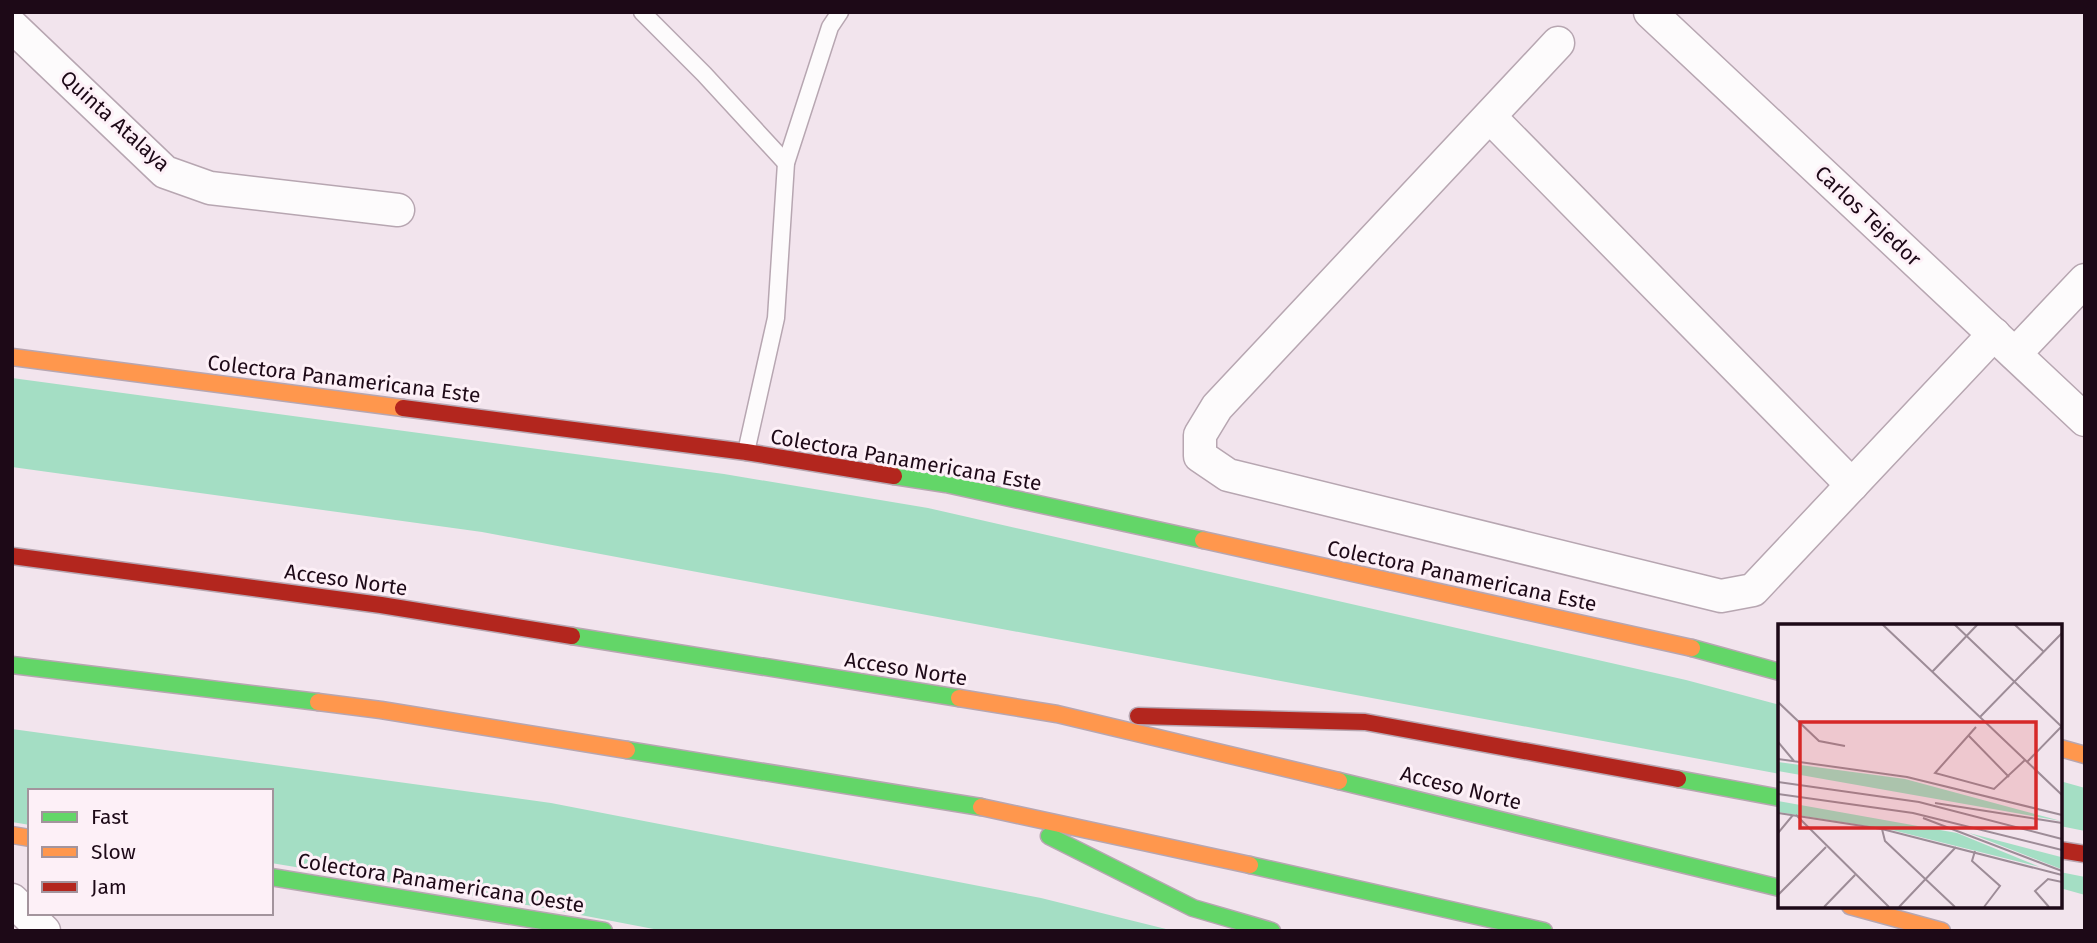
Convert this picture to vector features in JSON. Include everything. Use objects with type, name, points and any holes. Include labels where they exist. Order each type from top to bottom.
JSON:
[{"type":"main road","name":"Colectora Panamericana Este","points":[[12,357],[746,452],[946,484],[1672,643],[1778,671]]},
{"type":"main road","name":"Acceso Norte","points":[[12,556],[381,606],[1057,714],[1778,888]]},
{"type":"main road","points":[[12,665],[381,710],[997,810],[1544,931]]},
{"type":"main road","points":[[1057,714],[1365,722],[1778,798]]},
{"type":"main road","points":[[2062,749],[2085,755]]},
{"type":"main road","points":[[997,810],[1194,908],[1272,931]]},
{"type":"main road","points":[[2062,850],[2085,854]]},
{"type":"main road","name":"Colectora Panamericana Oeste","points":[[273,877],[604,931]]},
{"type":"main road","points":[[1857,908],[1942,931]]},
{"type":"street","name":"Carlos Tejedor","points":[[1650,12],[2085,420]]},
{"type":"street","name":"Quinta Atalaya","points":[[12,26],[165,172],[210,188],[398,210]]},
{"type":"street","points":[[1558,43],[1217,407],[1200,435],[1200,456],[1228,475],[1721,596],[1753,590],[1852,485],[2004,344],[2085,280]]},
{"type":"street","points":[[1489,117],[1852,485]]},
{"type":"street","points":[[12,900],[44,931]]},
{"type":"lane","points":[[642,12],[786,163]]},
{"type":"lane","points":[[746,452],[776,318],[786,163],[830,27],[840,12]]},
{"type":"green space","points":[[12,378],[724,474],[928,508],[1686,680],[1778,704],[1778,774],[482,532],[12,467]]},
{"type":"green space","points":[[12,729],[551,803],[1041,898],[1174,931],[664,931],[539,907],[273,863],[273,789],[28,789],[28,825],[12,822]]},
{"type":"green space","points":[[2062,782],[2085,788],[2085,831],[2062,826]]},
{"type":"green space","points":[[2062,872],[2085,877],[2085,895],[2062,889]]},
{"type":"traffic: fast","points":[[894,476],[946,484],[1203,540]]},
{"type":"traffic: fast","points":[[572,636],[959,698]]},
{"type":"traffic: fast","points":[[1692,648],[1778,671]]},
{"type":"traffic: fast","points":[[12,665],[318,702]]},
{"type":"traffic: fast","points":[[627,750],[981,807]]},
{"type":"traffic: fast","points":[[1678,779],[1778,798]]},
{"type":"traffic: fast","points":[[1339,781],[1778,888]]},
{"type":"traffic: fast","points":[[1049,836],[1193,908],[1272,931]]},
{"type":"traffic: fast","points":[[1250,865],[1544,931]]},
{"type":"traffic: fast","points":[[273,877],[604,931]]},
{"type":"traffic: slow","points":[[12,357],[403,408]]},
{"type":"traffic: slow","points":[[1203,540],[1692,648]]},
{"type":"traffic: slow","points":[[959,698],[1057,714],[1339,781]]},
{"type":"traffic: slow","points":[[318,702],[627,750]]},
{"type":"traffic: slow","points":[[2062,749],[2085,755]]},
{"type":"traffic: slow","points":[[981,807],[1250,865]]},
{"type":"traffic: slow","points":[[12,835],[28,838]]},
{"type":"traffic: slow","points":[[1857,908],[1942,931]]},
{"type":"traffic: jam","points":[[403,408],[746,452],[894,476]]},
{"type":"traffic: jam","points":[[12,556],[381,605],[572,636]]},
{"type":"traffic: jam","points":[[1138,716],[1365,722],[1678,779]]},
{"type":"traffic: jam","points":[[2062,850],[2085,854]]}]
